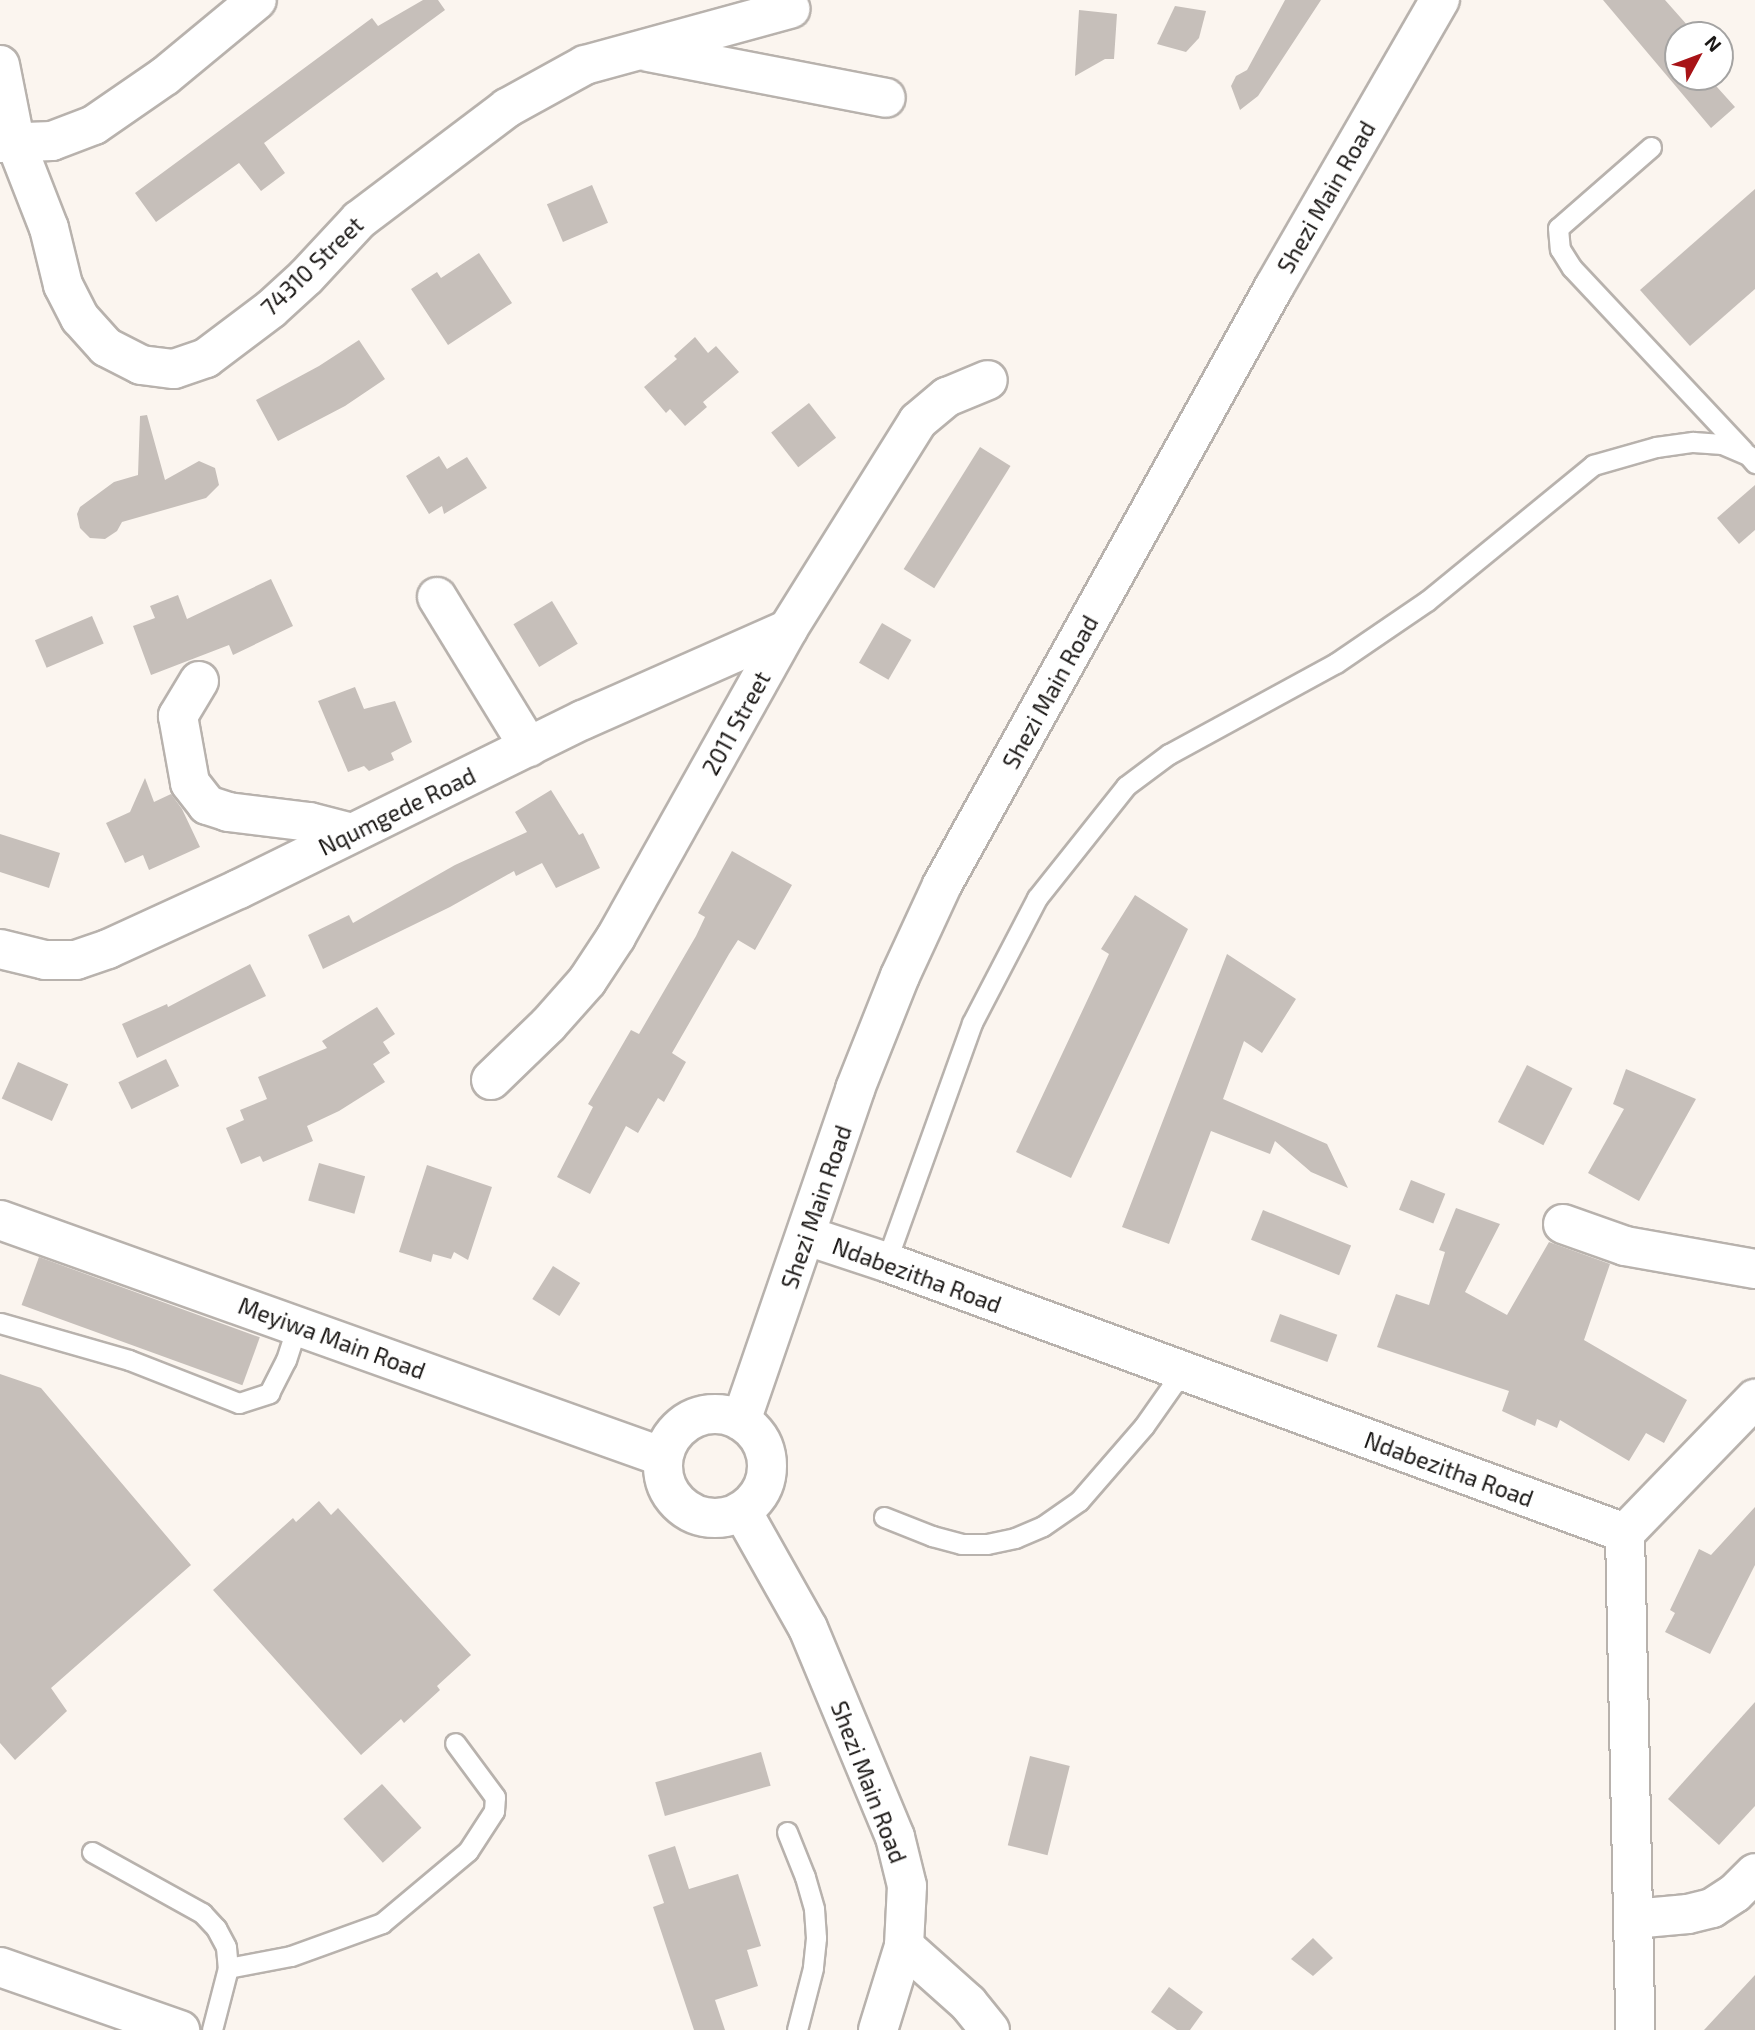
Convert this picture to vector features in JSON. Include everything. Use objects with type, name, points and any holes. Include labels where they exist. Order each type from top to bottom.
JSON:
[{"type":"street","points":[[8,142],[52,141],[94,125],[164,76],[257,0]]},
{"type":"street","name":"Shezi Main Road","points":[[741,1421],[807,1236],[855,1089],[900,976],[943,885],[1274,288],[1440,0]]},
{"type":"street","name":"74310 Street","points":[[0,65],[8,142],[49,228],[63,285],[80,318],[106,347],[141,365],[173,369],[206,358],[271,309],[306,277],[359,220],[507,108],[585,65],[790,9]]},
{"type":"street","points":[[639,50],[886,98]]},
{"type":"street","name":"2011 Street","points":[[491,1080],[579,990],[616,937],[788,629],[918,421],[947,397],[988,380]]},
{"type":"street","points":[[437,597],[529,747]]},
{"type":"street","name":"Nqumgede Road","points":[[0,949],[45,960],[76,960],[108,949],[529,747],[788,629]]},
{"type":"street","points":[[199,681],[178,716],[190,783],[207,806],[228,812],[309,822],[352,833]]},
{"type":"street","name":"Meyiwa Main Road","points":[[0,1220],[663,1457]]},
{"type":"street","points":[[1563,1224],[1625,1246],[1755,1269]]},
{"type":"street","name":"Ndabezitha Road","points":[[807,1236],[886,1262],[1625,1533]]},
{"type":"street","points":[[1635,2030],[1625,1533],[1755,1399]]},
{"type":"street","points":[[717,1415],[741,1421],[755,1433],[764,1448],[767,1466],[764,1483],[756,1499],[742,1511],[726,1517],[709,1518],[692,1514],[679,1504],[669,1490],[663,1474],[663,1457],[669,1441],[679,1428],[693,1419],[717,1415]]},
{"type":"street","name":"Shezi Main Road","points":[[742,1511],[808,1628],[895,1837],[907,1886],[904,1946],[878,2030]]},
{"type":"street","points":[[1633,1919],[1688,1914],[1712,1908],[1735,1893],[1755,1873]]},
{"type":"street","points":[[904,1946],[968,2003],[990,2030]]},
{"type":"street","points":[[0,1967],[180,2030]]},
{"type":"lane","points":[[1651,147],[1558,228],[1560,249],[1572,268],[1752,460]]},
{"type":"lane","points":[[886,1262],[972,1023],[1037,898],[1126,786],[1169,754],[1336,663],[1404,616],[1593,465],[1656,447],[1693,442],[1722,444],[1752,460]]},
{"type":"lane","points":[[0,1323],[129,1360],[239,1404],[270,1393],[286,1360],[297,1326]]},
{"type":"lane","points":[[884,1517],[961,1544],[987,1544],[1015,1538],[1043,1526],[1087,1492],[1144,1426],[1182,1372]]},
{"type":"lane","points":[[228,1968],[291,1956],[337,1942],[382,1923],[468,1851],[494,1811],[495,1797],[455,1743]]},
{"type":"lane","points":[[787,1832],[806,1877],[814,1909],[816,1938],[813,1968],[797,2030]]},
{"type":"lane","points":[[92,1852],[202,1913],[216,1927],[226,1947],[228,1968],[212,2030]]},
{"type":"building","points":[[423,0],[438,0],[445,10],[264,143],[285,173],[261,191],[239,163],[156,222],[135,193],[372,18],[378,26]]},
{"type":"building","points":[[1285,0],[1321,0],[1258,96],[1240,110],[1231,86],[1236,76],[1247,70]]},
{"type":"building","points":[[1603,0],[1665,0],[1684,21],[1664,21],[1664,72]]},
{"type":"building","points":[[1175,6],[1206,11],[1199,38],[1186,52],[1157,44]]},
{"type":"building","points":[[1079,10],[1117,14],[1114,59],[1105,59],[1075,76]]},
{"type":"building","points":[[1680,91],[1721,91],[1735,107],[1711,128]]},
{"type":"building","points":[[592,185],[608,223],[563,242],[547,204]]},
{"type":"building","points":[[1755,189],[1755,289],[1690,346],[1640,290]]},
{"type":"building","points":[[479,253],[512,303],[448,345],[411,289],[437,272],[441,278]]},
{"type":"building","points":[[695,337],[708,353],[716,346],[739,372],[703,402],[707,407],[685,426],[670,409],[666,413],[644,387],[677,359],[674,356]]},
{"type":"building","points":[[359,340],[385,379],[345,406],[278,441],[256,400],[319,366]]},
{"type":"building","points":[[809,403],[836,438],[798,467],[771,433]]},
{"type":"building","points":[[147,415],[165,480],[199,461],[215,468],[219,485],[206,498],[122,522],[117,531],[105,539],[90,538],[80,528],[77,514],[80,507],[114,482],[138,475],[140,416]]},
{"type":"building","points":[[980,447],[1011,466],[934,588],[904,569]]},
{"type":"building","points":[[439,456],[447,469],[467,457],[487,488],[444,514],[442,506],[429,514],[406,476]]},
{"type":"building","points":[[1755,485],[1755,530],[1739,544],[1717,518]]},
{"type":"building","points":[[271,579],[293,626],[233,655],[229,645],[151,675],[133,626],[155,618],[150,606],[178,595],[187,619]]},
{"type":"building","points":[[552,601],[578,644],[539,667],[513,624]]},
{"type":"building","points":[[92,616],[104,644],[47,668],[35,640]]},
{"type":"building","points":[[882,623],[911,640],[888,680],[859,663]]},
{"type":"building","points":[[355,687],[364,709],[395,701],[412,742],[391,753],[394,760],[369,771],[364,766],[348,772],[318,701]]},
{"type":"building","points":[[145,778],[154,802],[171,794],[182,809],[200,847],[149,870],[143,855],[125,863],[106,823],[130,812]]},
{"type":"building","points":[[551,790],[579,835],[583,833],[600,868],[556,888],[542,863],[516,876],[514,871],[450,907],[323,969],[308,935],[349,915],[353,923],[455,865],[527,832],[515,812]]},
{"type":"building","points":[[0,834],[60,853],[49,888],[0,872]]},
{"type":"building","points":[[732,851],[792,885],[755,950],[738,940],[672,1053],[686,1062],[664,1102],[658,1098],[638,1133],[626,1126],[590,1194],[557,1177],[593,1107],[588,1104],[631,1030],[639,1034],[696,936],[705,917],[698,913]]},
{"type":"building","points":[[1135,895],[1188,929],[1071,1178],[1016,1152],[1109,954],[1101,949]]},
{"type":"building","points":[[1227,954],[1296,999],[1262,1053],[1244,1041],[1223,1099],[1327,1144],[1348,1188],[1311,1172],[1275,1141],[1270,1154],[1211,1131],[1169,1244],[1122,1227]]},
{"type":"building","points":[[250,964],[266,996],[137,1058],[122,1024],[167,1004],[168,1007]]},
{"type":"building","points":[[377,1007],[395,1034],[383,1042],[390,1053],[373,1064],[385,1082],[339,1111],[307,1126],[313,1141],[263,1162],[260,1156],[241,1164],[226,1128],[244,1120],[240,1110],[267,1099],[258,1077],[327,1048],[322,1041]]},
{"type":"building","points":[[166,1059],[179,1086],[132,1109],[118,1082]]},
{"type":"building","points":[[18,1062],[68,1084],[52,1121],[2,1099]]},
{"type":"building","points":[[1527,1065],[1572,1088],[1543,1145],[1498,1122]]},
{"type":"building","points":[[1626,1069],[1696,1099],[1639,1201],[1588,1173],[1624,1109],[1613,1104]]},
{"type":"building","points":[[319,1163],[365,1176],[354,1214],[308,1200]]},
{"type":"building","points":[[427,1165],[492,1187],[468,1260],[454,1252],[451,1259],[433,1254],[431,1262],[399,1252]]},
{"type":"building","points":[[1411,1180],[1445,1194],[1433,1224],[1399,1210]]},
{"type":"building","points":[[1456,1208],[1500,1224],[1465,1292],[1507,1315],[1549,1242],[1610,1264],[1584,1340],[1687,1400],[1664,1443],[1646,1433],[1629,1461],[1560,1420],[1557,1428],[1537,1419],[1535,1426],[1502,1411],[1509,1391],[1377,1347],[1396,1294],[1429,1305],[1445,1252],[1439,1250]]},
{"type":"building","points":[[1263,1210],[1351,1246],[1339,1275],[1251,1240]]},
{"type":"building","points":[[39,1257],[260,1337],[242,1385],[22,1305]]},
{"type":"building","points":[[553,1266],[580,1283],[559,1316],[532,1299]]},
{"type":"building","points":[[1280,1314],[1337,1335],[1327,1362],[1270,1341]]},
{"type":"building","points":[[0,1374],[41,1388],[191,1565],[51,1688],[67,1711],[15,1760],[0,1743]]},
{"type":"building","points":[[319,1501],[331,1515],[338,1508],[471,1655],[437,1686],[440,1690],[404,1723],[401,1719],[361,1755],[213,1590],[293,1518],[296,1522]]},
{"type":"building","points":[[1755,1507],[1755,1565],[1710,1654],[1665,1632],[1675,1613],[1670,1610],[1699,1549],[1711,1555]]},
{"type":"building","points":[[1755,1702],[1755,1806],[1719,1845],[1668,1799]]},
{"type":"building","points":[[761,1752],[771,1786],[665,1816],[655,1782]]},
{"type":"building","points":[[1030,1756],[1070,1766],[1048,1855],[1008,1845]]},
{"type":"building","points":[[382,1784],[421,1828],[383,1863],[343,1819]]},
{"type":"building","points":[[675,1846],[689,1889],[738,1874],[761,1946],[747,1950],[758,1986],[715,2000],[725,2030],[694,2030],[653,1907],[664,1903],[648,1855]]},
{"type":"building","points":[[1313,1938],[1333,1958],[1313,1976],[1291,1959]]},
{"type":"building","points":[[1755,1975],[1755,2030],[1704,2030]]},
{"type":"building","points":[[1169,1987],[1203,2012],[1190,2030],[1177,2030],[1151,2012]]}]
